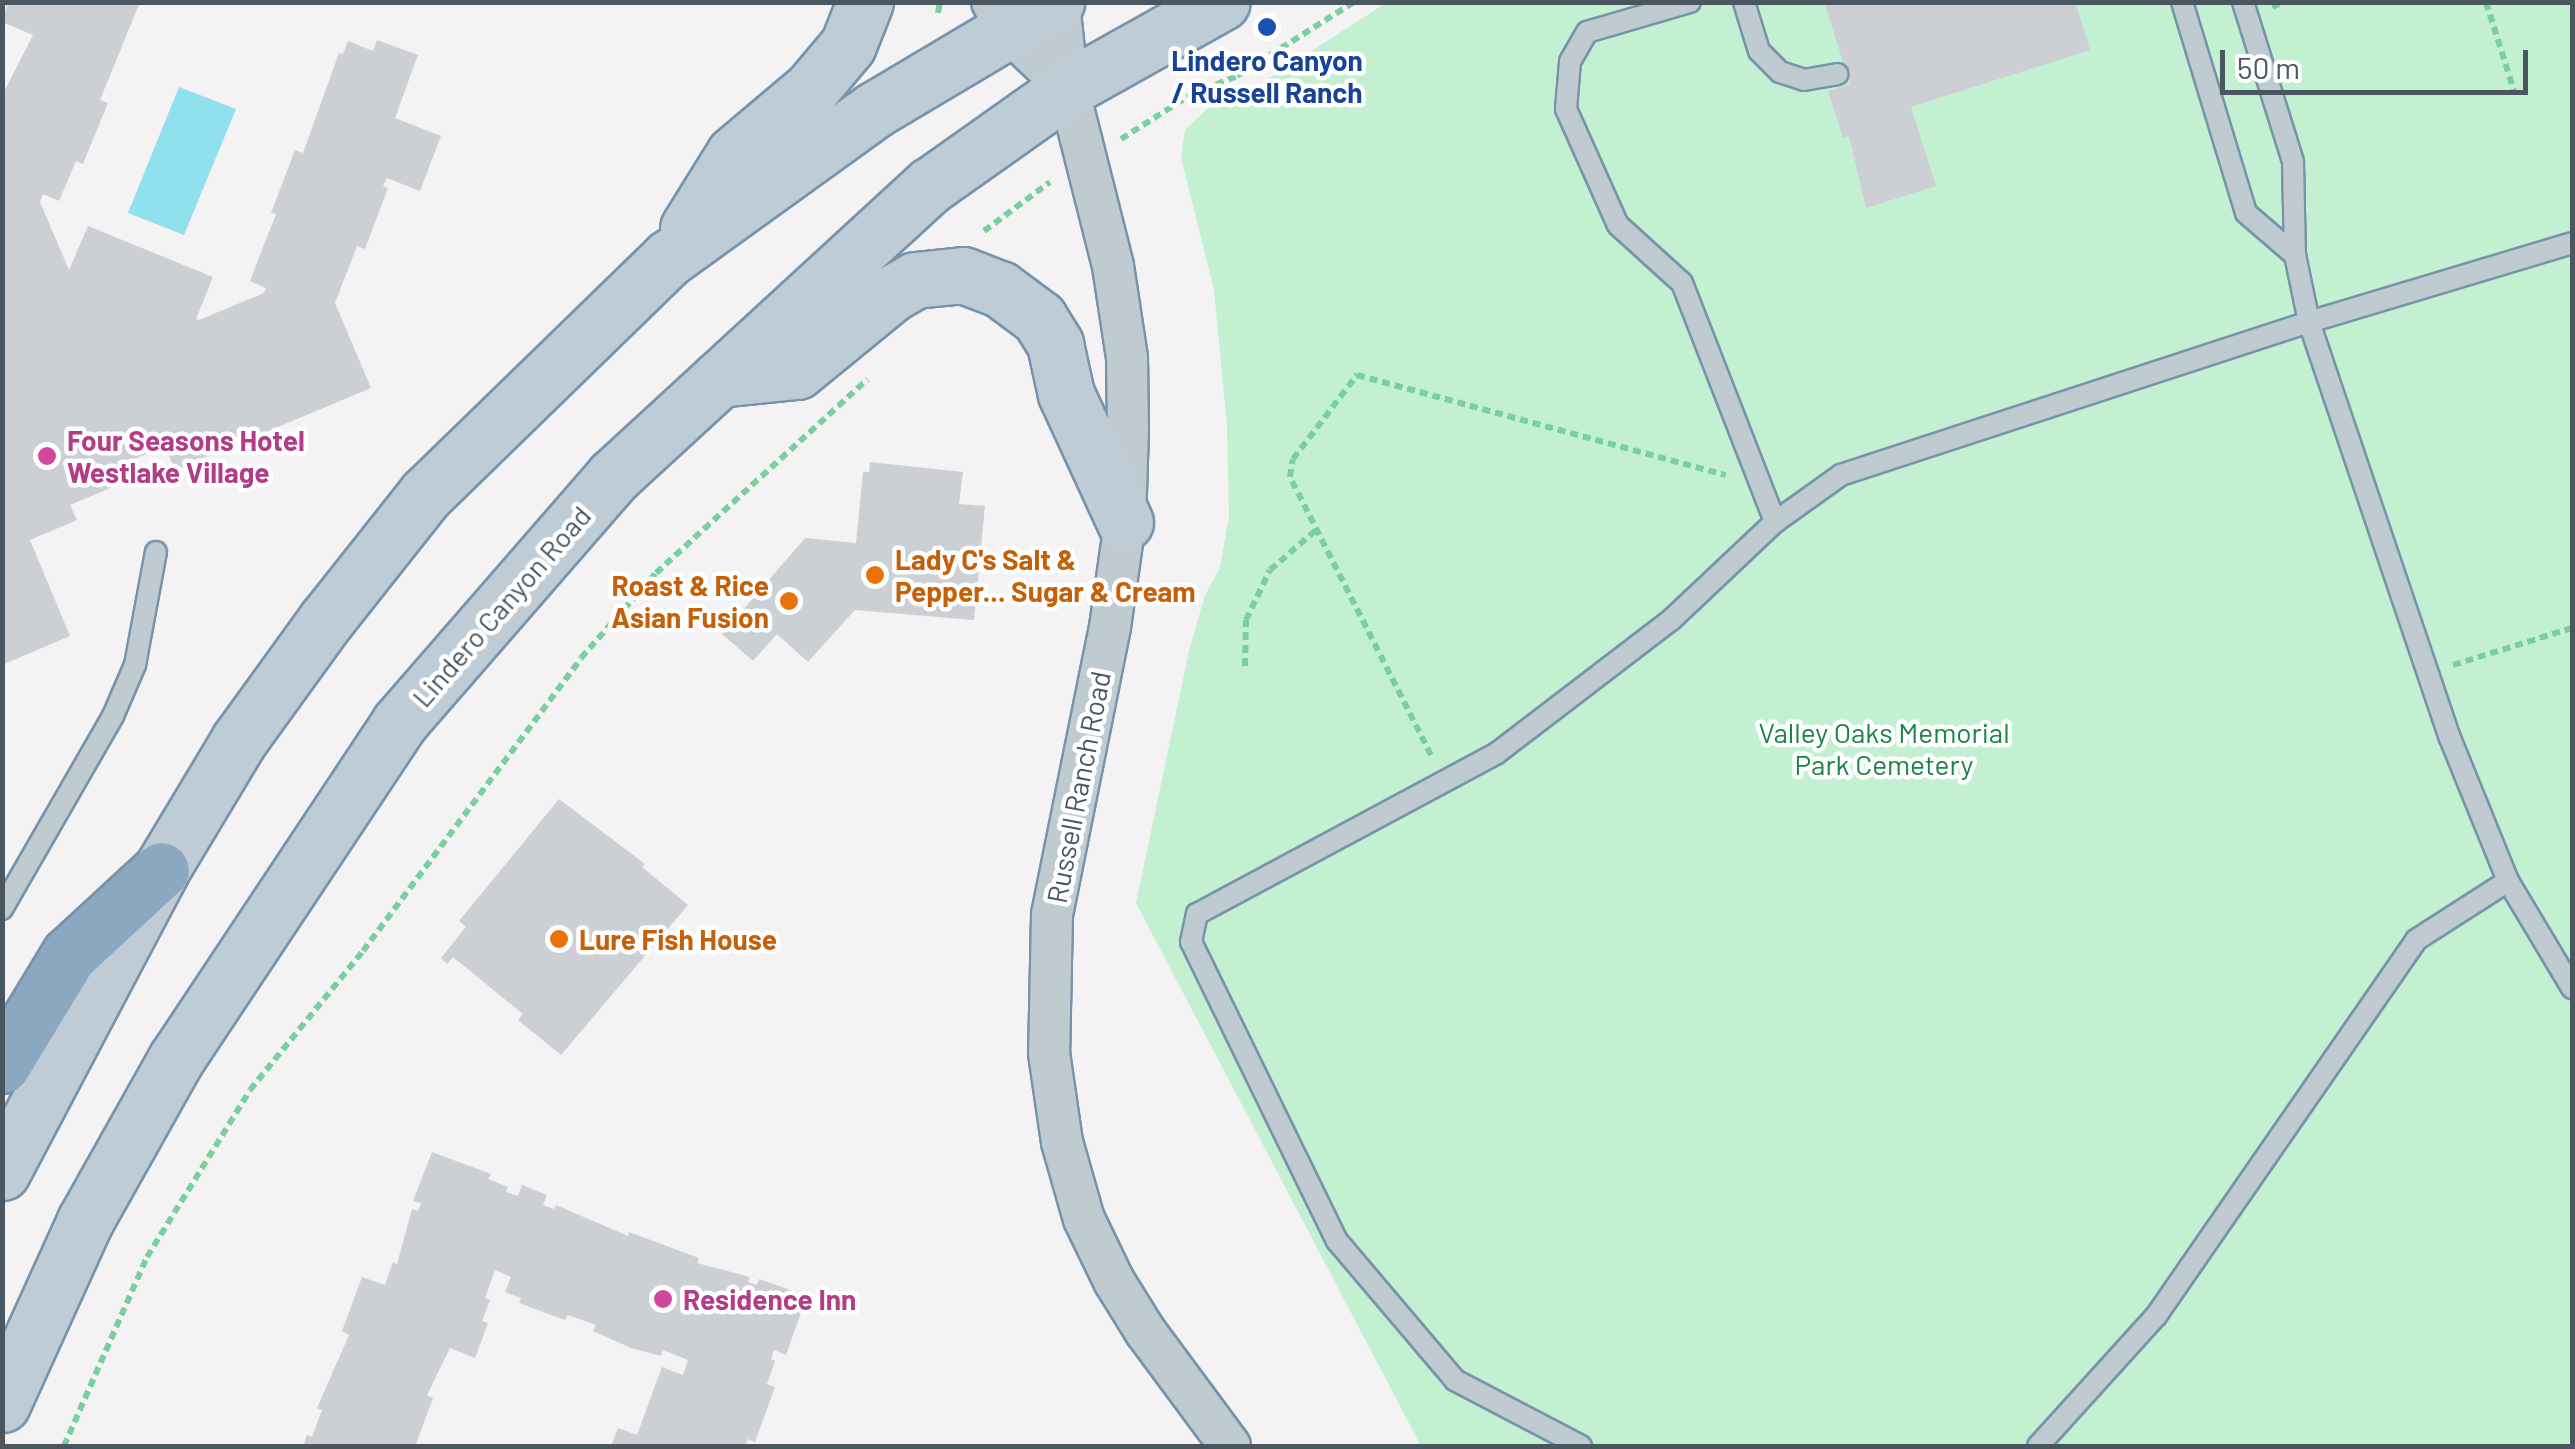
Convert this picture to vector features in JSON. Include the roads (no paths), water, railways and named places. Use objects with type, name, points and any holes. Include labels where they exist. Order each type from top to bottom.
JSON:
[{"type":"highway","points":[[2,1065],[69,955],[161,870]]},
{"type":"main road","points":[[669,258],[734,154],[812,88],[848,45],[866,2]]},
{"type":"main road","points":[[2,1172],[161,870],[239,740],[326,620],[426,494],[669,258],[1001,18],[1057,2]]},
{"type":"main road","name":"Lindero Canyon Road","points":[[2,1404],[85,1221],[176,1059],[398,723],[614,476],[932,186],[1068,88],[1222,2]]},
{"type":"main road","points":[[718,379],[797,371],[903,287],[944,273],[963,274],[1000,289],[1038,318],[1055,344],[1066,394],[1125,522]]},
{"type":"street","name":"Russell Ranch Road","points":[[1057,2],[1068,88],[1112,266],[1127,358],[1125,522],[1110,627],[1052,915],[1049,1053],[1062,1142],[1084,1219],[1114,1281],[1145,1331],[1230,1446]]},
{"type":"street","points":[[1001,18],[1068,88]]},
{"type":"lane","points":[[1690,2],[1587,32],[1570,62],[1566,110],[1618,224],[1682,283],[1775,522]]},
{"type":"lane","points":[[1744,2],[1760,50],[1780,72],[1804,80],[1837,74]]},
{"type":"lane","points":[[2182,2],[2246,213],[2294,255]]},
{"type":"lane","points":[[2243,2],[2294,162],[2294,255],[2310,322],[2428,673],[2508,881],[2572,988]]},
{"type":"lane","points":[[1581,1446],[1455,1380],[1338,1241],[1191,942],[1197,914],[1497,753],[1670,620],[1775,522],[1842,474],[2310,322],[2572,242]]},
{"type":"lane","points":[[2,909],[120,699],[135,665],[156,552]]},
{"type":"lane","points":[[2038,1446],[2156,1316],[2416,940],[2508,881]]},
{"type":"water","points":[[179,87],[236,109],[184,235],[128,213]]},
{"type":"place","name":"Lindero Canyon / Russell Ranch","points":[[1267,27]]},
{"type":"place","name":"Four Seasons Hotel Westlake Village","points":[[47,456]]},
{"type":"place","name":"Lady C's Salt & Pepper... Sugar & Cream","points":[[875,575]]},
{"type":"place","name":"Roast & Rice Asian Fusion","points":[[789,601]]},
{"type":"place","name":"Lure Fish House","points":[[559,939]]},
{"type":"place","name":"Residence Inn","points":[[663,1299]]},
{"type":"park label","name":"Valley Oaks Memorial Park Cemetery","points":[[1884,748]]}]
